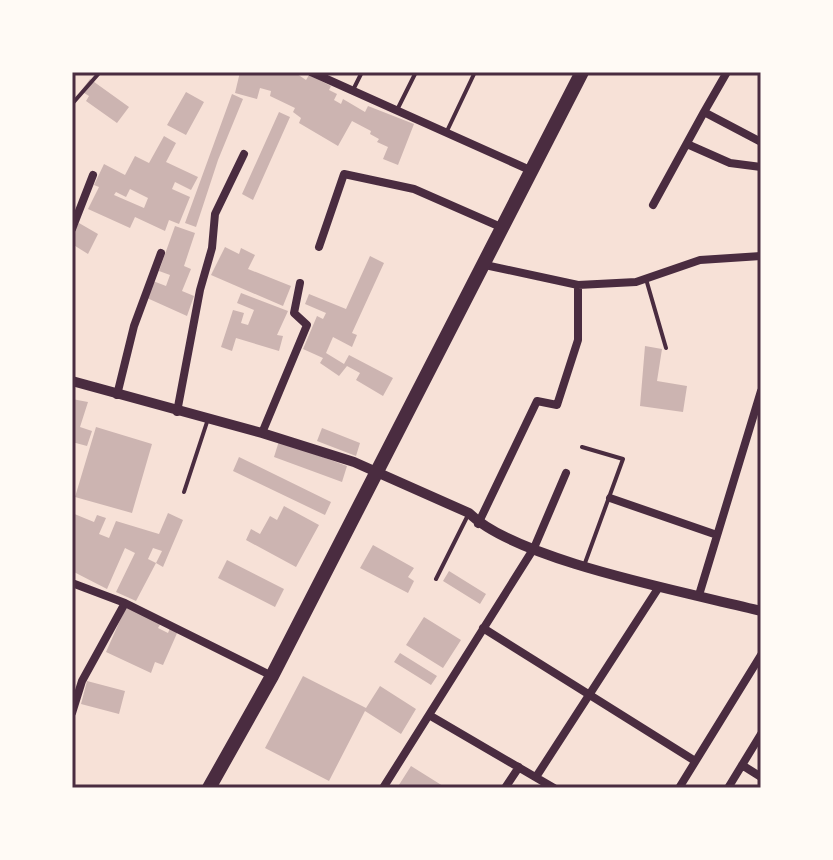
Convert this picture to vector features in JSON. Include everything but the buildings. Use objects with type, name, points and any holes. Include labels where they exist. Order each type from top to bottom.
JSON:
[{"type":"highway","points":[[209,788],[272,676],[582,72]]},
{"type":"street","points":[[311,72],[533,171]]},
{"type":"street","points":[[653,205],[727,72]]},
{"type":"street","points":[[704,112],[761,142]]},
{"type":"street","points":[[687,144],[730,163],[761,167]]},
{"type":"street","points":[[177,412],[200,290],[212,248],[215,214],[244,154]]},
{"type":"street","points":[[319,247],[344,174],[414,189],[504,228]]},
{"type":"street","points":[[72,229],[93,175]]},
{"type":"street","points":[[117,395],[134,326],[161,253]]},
{"type":"street","points":[[485,265],[578,285],[646,279],[700,260],[761,256]]},
{"type":"street","points":[[262,433],[307,325],[294,313],[300,283]]},
{"type":"street","points":[[478,524],[537,401],[557,405],[578,340],[578,285]]},
{"type":"street","points":[[72,381],[262,433],[377,471],[469,513],[478,524],[584,566],[761,611]]},
{"type":"street","points":[[699,595],[761,391]]},
{"type":"street","points":[[383,788],[534,548],[566,473]]},
{"type":"street","points":[[610,498],[717,535]]},
{"type":"street","points":[[72,583],[125,603],[272,676]]},
{"type":"street","points":[[536,777],[659,587]]},
{"type":"street","points":[[72,713],[82,681],[125,603]]},
{"type":"street","points":[[483,628],[695,761]]},
{"type":"street","points":[[679,788],[761,655]]},
{"type":"street","points":[[429,715],[554,788]]},
{"type":"street","points":[[728,788],[761,734]]},
{"type":"street","points":[[742,765],[761,777]]},
{"type":"street","points":[[505,788],[519,767]]},
{"type":"lane","points":[[72,104],[100,72]]},
{"type":"lane","points":[[352,92],[362,72]]},
{"type":"lane","points":[[396,112],[416,72]]},
{"type":"lane","points":[[446,133],[475,72]]},
{"type":"lane","points":[[646,279],[666,348]]},
{"type":"lane","points":[[184,492],[208,419]]},
{"type":"lane","points":[[582,447],[623,459],[584,566]]},
{"type":"lane","points":[[436,579],[469,513]]}]
